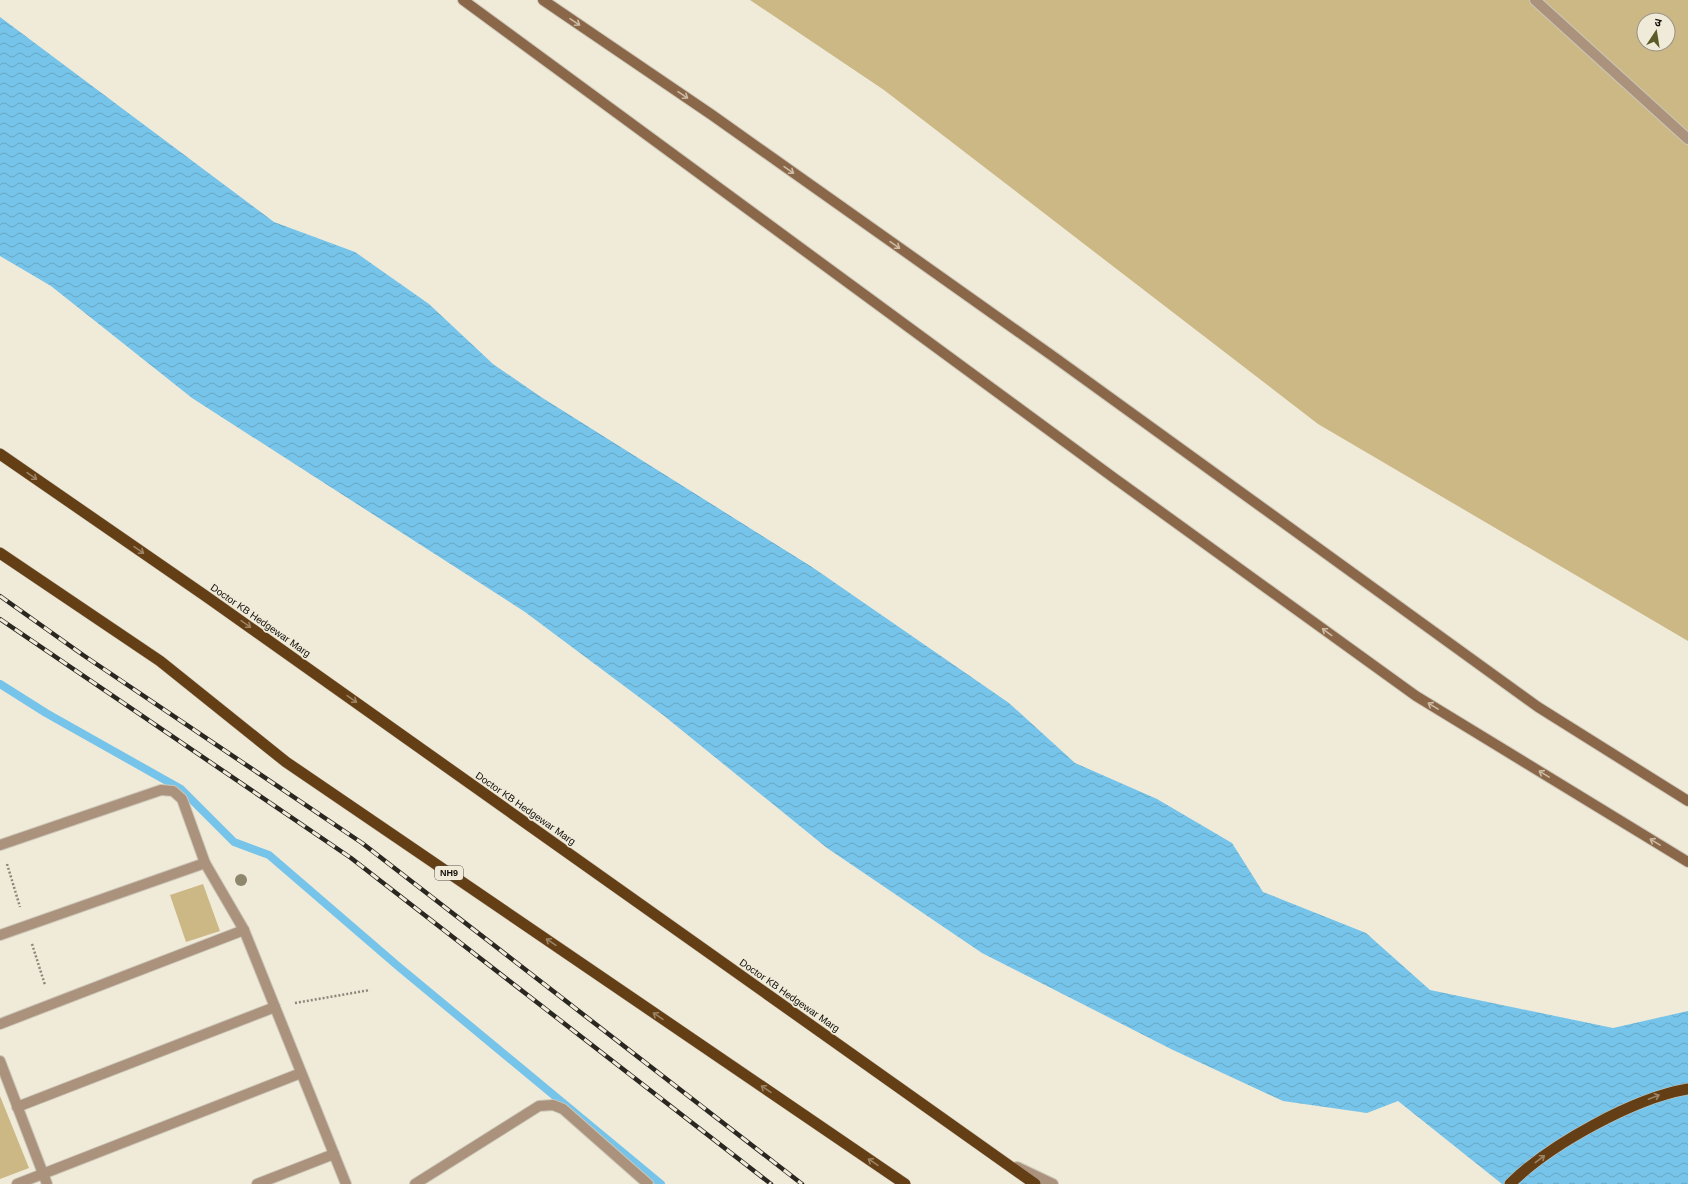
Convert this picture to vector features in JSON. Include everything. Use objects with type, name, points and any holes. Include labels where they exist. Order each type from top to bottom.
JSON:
[{"type":"highway","name":"Doctor KB Hedgewar Marg","points":[[0,454],[207,597],[1035,1184]]},
{"type":"highway","name":"NH9","points":[[0,553],[160,661],[286,762],[905,1184]]},
{"type":"highway","points":[[1510,1184],[1555,1148],[1629,1107],[1667,1092],[1688,1089]]},
{"type":"main road","points":[[463,0],[1114,478],[1416,696],[1688,862]]},
{"type":"main road","points":[[543,0],[712,115],[1047,353],[1538,707],[1688,801]]},
{"type":"street","points":[[1535,0],[1688,139]]},
{"type":"street","points":[[0,845],[161,790],[173,791],[182,799],[205,863],[244,930],[346,1184]]},
{"type":"street","points":[[0,935],[205,863]]},
{"type":"street","points":[[0,1024],[244,930]]},
{"type":"street","points":[[17,1107],[275,1007]]},
{"type":"street","points":[[0,1061],[47,1184]]},
{"type":"street","points":[[18,1184],[301,1073]]},
{"type":"street","points":[[415,1184],[538,1106],[553,1105],[563,1109],[577,1119],[648,1184]]},
{"type":"street","points":[[257,1184],[334,1154]]},
{"type":"street","points":[[1002,1161],[1053,1184]]},
{"type":"path","points":[[275,1007],[331,995],[370,990]]},
{"type":"shaded area","points":[[750,0],[1688,0],[1688,641],[1318,424],[884,90]]},
{"type":"shaded area","points":[[203,884],[220,931],[186,942],[170,895]]},
{"type":"shaded area","points":[[0,1096],[29,1168],[0,1179]]},
{"type":"water","points":[[0,17],[274,222],[355,252],[429,304],[493,364],[541,397],[812,567],[1009,703],[1075,763],[1157,799],[1232,843],[1263,892],[1366,933],[1430,990],[1613,1028],[1688,1011],[1688,1184],[1502,1184],[1398,1101],[1367,1113],[1283,1101],[1173,1050],[982,953],[827,848],[663,715],[525,612],[192,398],[51,286],[0,256]]},
{"type":"waterway","points":[[0,684],[46,713],[181,789],[234,842],[269,855],[399,967],[661,1184]]},
{"type":"railway","points":[[0,596],[83,655],[362,843],[802,1184]]},
{"type":"railway","points":[[0,619],[351,858],[771,1184]]}]
